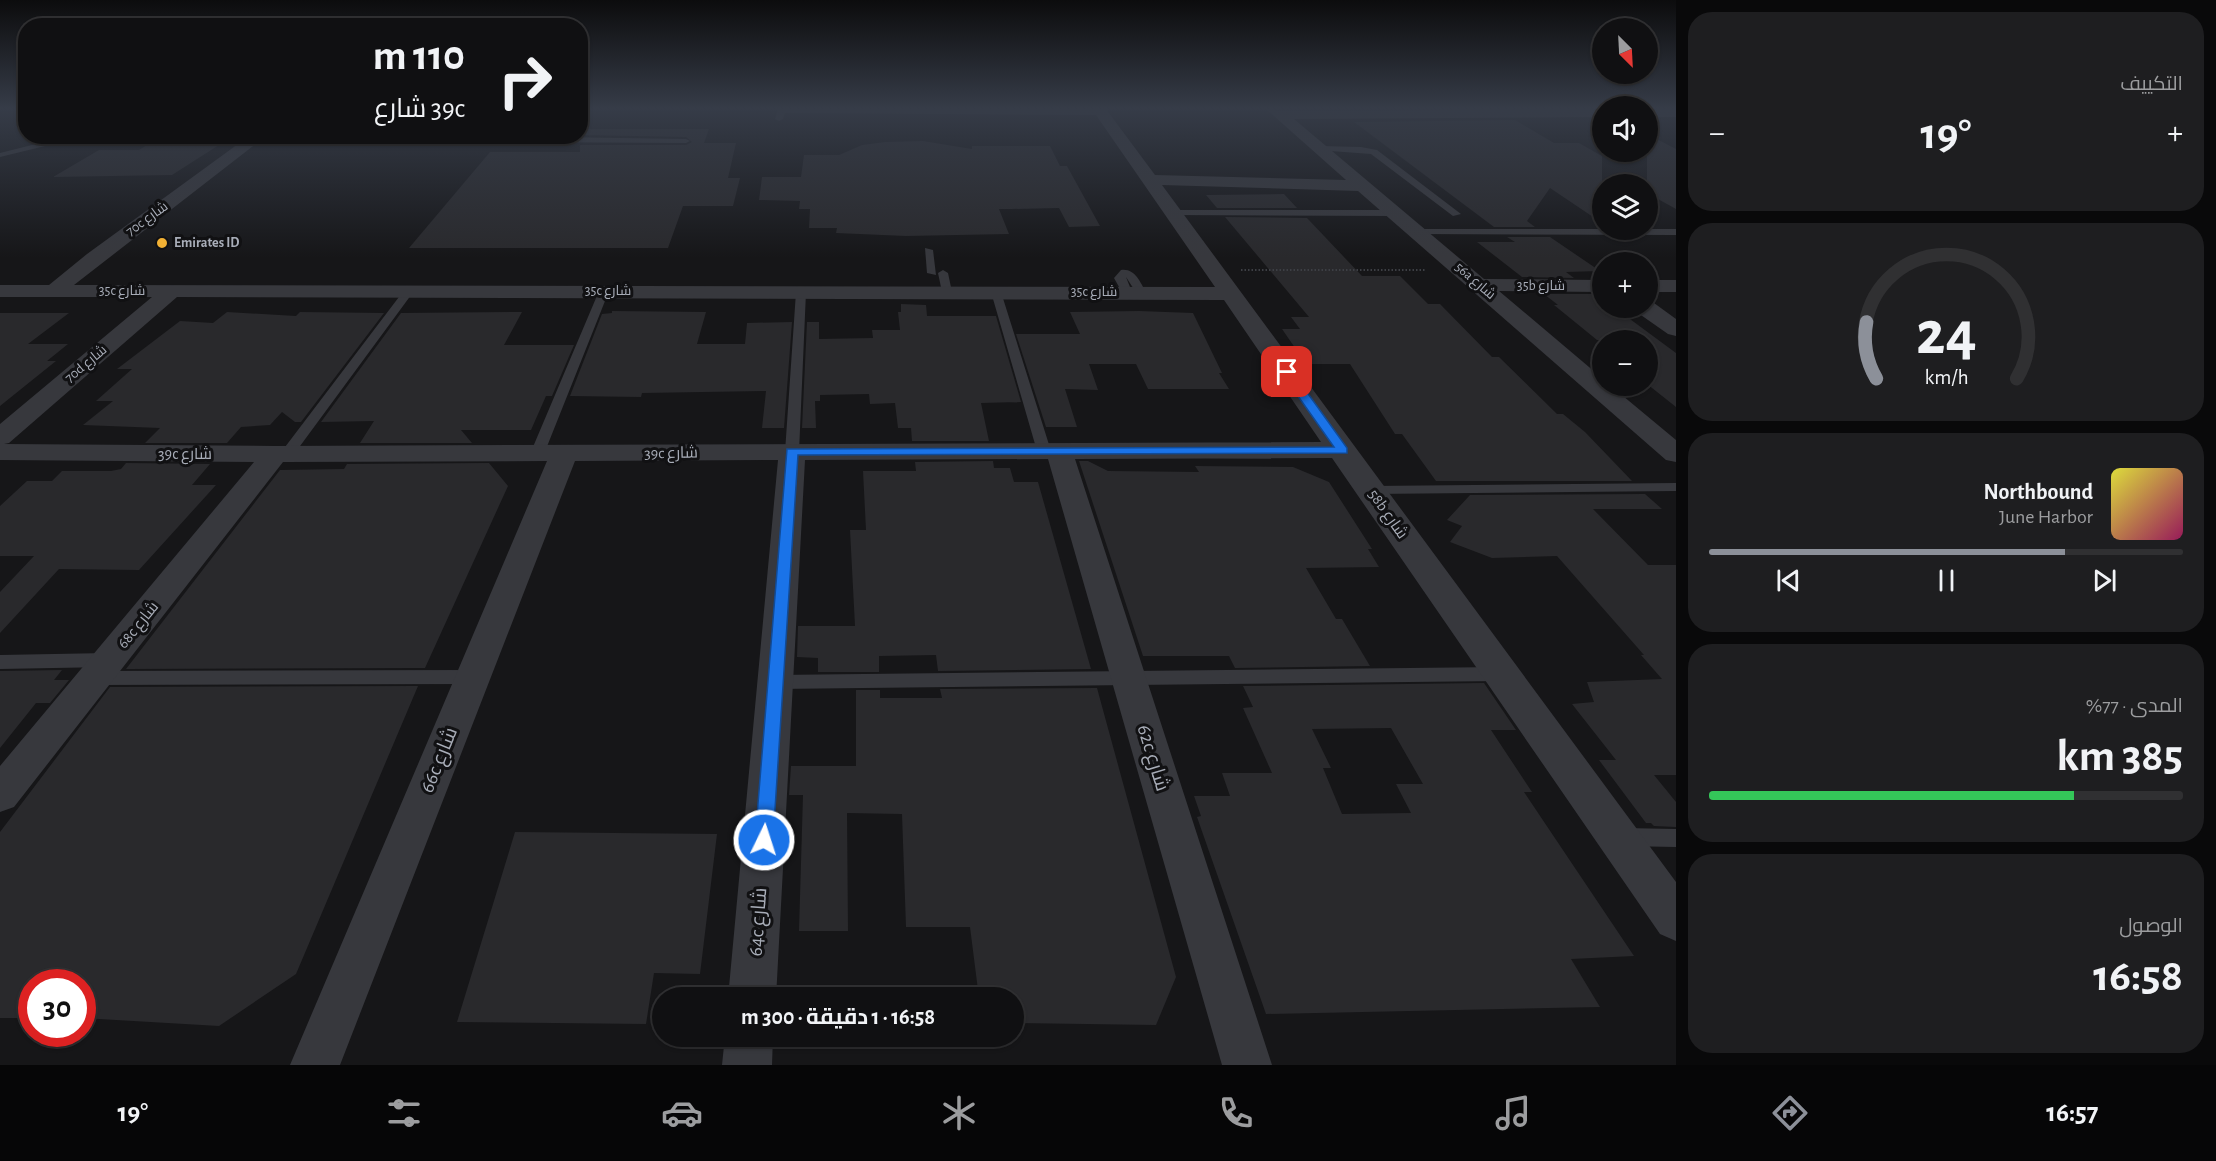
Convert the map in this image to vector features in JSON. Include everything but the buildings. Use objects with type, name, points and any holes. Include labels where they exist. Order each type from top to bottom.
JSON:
[{"type":"street","name":"70c شارع","points":[[48,291],[224,159]]},
{"type":"street","name":"58b شارع","points":[[1135,159],[1676,920]]},
{"type":"street","name":"56a شارع","points":[[1333,159],[1676,454]]},
{"type":"street","points":[[1152,183],[1361,183]]},
{"type":"street","name":"35c شارع","points":[[0,291],[801,292],[934,280],[996,292],[1163,292],[1224,284]]},
{"type":"street","name":"35b شارع","points":[[1480,285],[1592,286]]},
{"type":"street","points":[[1658,286],[1676,286]]},
{"type":"street","name":"70d شارع","points":[[0,437],[172,291]]},
{"type":"street","points":[[1658,316],[1676,328]]},
{"type":"street","name":"39c شارع","points":[[0,452],[550,454],[1342,450]]},
{"type":"street","name":"62c شارع","points":[[1051,451],[1128,677],[1247,1065]]},
{"type":"street","name":"64c شارع","points":[[753,987],[792,452]]},
{"type":"street","name":"68c شارع","points":[[0,795],[281,454]]},
{"type":"street","name":"66c شارع","points":[[315,1065],[473,677],[550,454]]},
{"type":"street","points":[[747,1065],[748,1047]]},
{"type":"lane","points":[[1383,159],[1456,214]]},
{"type":"lane","points":[[1174,213],[1394,213]]},
{"type":"lane","points":[[1418,232],[1676,232]]},
{"type":"lane","points":[[927,250],[934,280]]},
{"type":"lane","points":[[281,454],[409,291]]},
{"type":"lane","points":[[550,454],[604,291]]},
{"type":"lane","points":[[792,452],[801,292]]},
{"type":"lane","points":[[996,292],[1051,451]]},
{"type":"lane","points":[[1371,490],[1676,487]]},
{"type":"lane","points":[[0,662],[103,669],[473,677]]},
{"type":"lane","points":[[776,682],[1502,674]]},
{"type":"lane","points":[[1617,837],[1676,838]]},
{"type":"path","points":[[1224,284],[1461,270]]},
{"type":"place","name":"Emirates ID","points":[[162,243]]},
{"type":"route","points":[[764,840],[792,452],[1342,450],[1287,372]]}]
